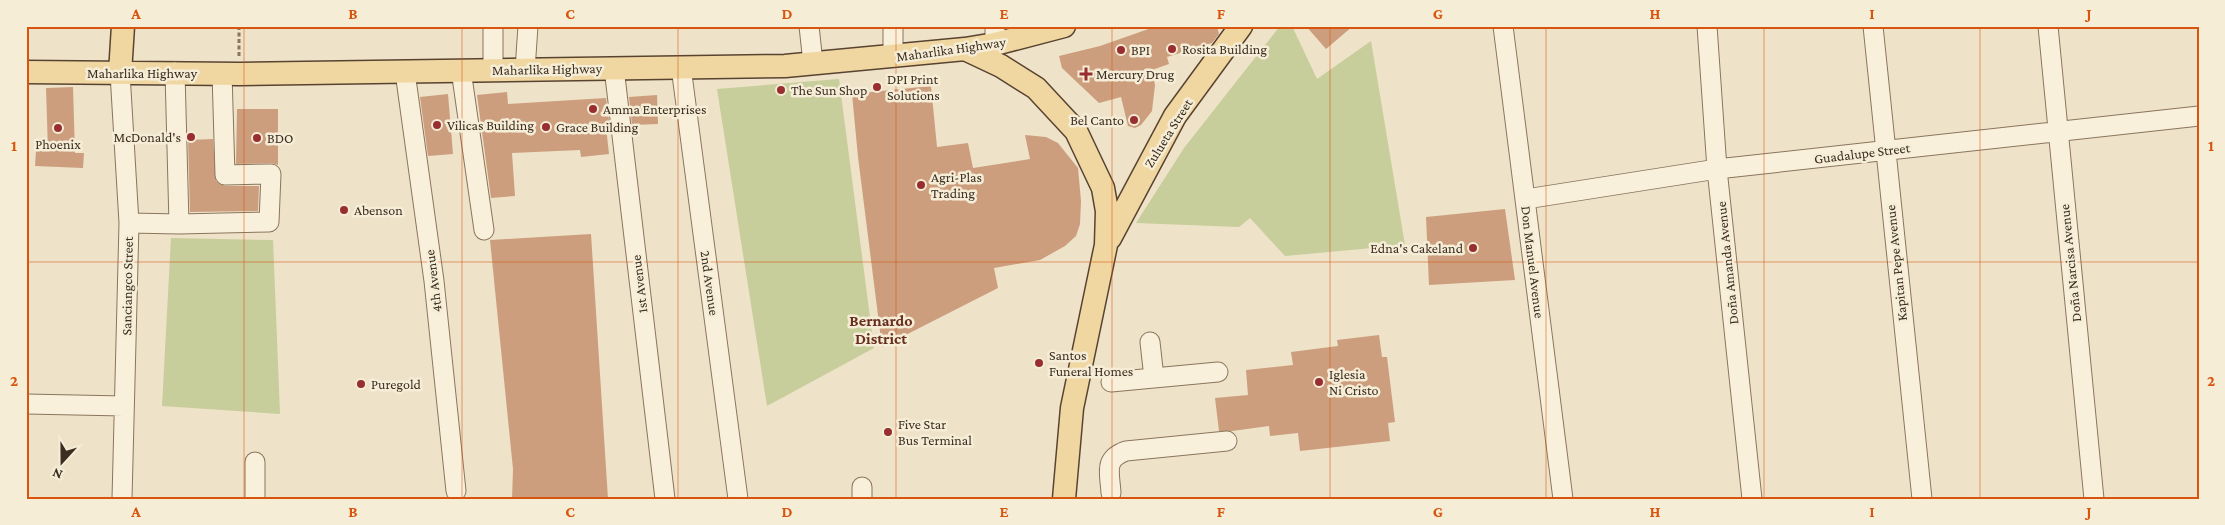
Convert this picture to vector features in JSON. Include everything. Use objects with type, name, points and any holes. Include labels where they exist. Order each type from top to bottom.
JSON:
[{"type":"main road","points":[[120,73],[122,26]]},
{"type":"main road","name":"Maharlika Highway","points":[[26,72],[231,74],[785,66],[965,50],[995,35],[1064,26]]},
{"type":"main road","name":"Zulueta Street","points":[[1106,245],[1175,116],[1241,26]]},
{"type":"main road","name":"Zulueta Street","points":[[965,50],[1001,66],[1036,88],[1076,131],[1103,188],[1107,211],[1106,245],[1072,408],[1064,499]]},
{"type":"street","points":[[493,26],[493,70]]},
{"type":"street","points":[[525,70],[528,26]]},
{"type":"street","points":[[808,26],[813,64]]},
{"type":"street","points":[[893,26],[893,57]]},
{"type":"street","name":"Don Manuel Avenue","points":[[1503,26],[1562,499]]},
{"type":"street","name":"Doña Amanda Avenue","points":[[1707,26],[1717,169],[1752,499]]},
{"type":"street","name":"Kapitan Pepe Avenue","points":[[1873,26],[1884,150],[1922,499]]},
{"type":"street","name":"Doña Narcisa Avenue","points":[[2048,26],[2094,499]]},
{"type":"street","name":"2nd Avenue","points":[[681,67],[738,499]]},
{"type":"street","name":"1st Avenue","points":[[614,68],[665,499]]},
{"type":"street","points":[[460,70],[484,230]]},
{"type":"street","points":[[175,72],[179,224]]},
{"type":"street","name":"4th Avenue","points":[[405,72],[434,281],[456,491]]},
{"type":"street","name":"Sanciangco Street","points":[[120,73],[129,223],[122,499]]},
{"type":"street","points":[[129,223],[269,222],[271,174],[224,175],[231,74]]},
{"type":"street","name":"Guadalupe Street","points":[[1526,199],[1717,169],[2057,130],[2199,116]]},
{"type":"street","points":[[1150,342],[1154,378]]},
{"type":"street","points":[[1111,382],[1218,372]]},
{"type":"street","points":[[26,404],[124,406]]},
{"type":"street","points":[[1111,493],[1109,462],[1114,455],[1126,451],[1227,441]]},
{"type":"street","points":[[254,499],[255,462]]},
{"type":"path","points":[[231,74],[239,26]]},
{"type":"green space","points":[[1280,26],[1292,26],[1317,79],[1371,41],[1405,245],[1285,256],[1250,218],[1239,227],[1136,223],[1184,148]]},
{"type":"green space","points":[[839,79],[874,348],[767,406],[717,89]]},
{"type":"green space","points":[[171,238],[273,240],[280,414],[162,406]]},
{"type":"building","points":[[1157,26],[1217,26],[1219,34],[1212,43],[1167,57],[1169,64],[1152,70],[1155,85],[1152,111],[1141,125],[1135,128],[1128,126],[1121,97],[1099,103],[1062,68],[1059,56],[1100,46]]},
{"type":"building","points":[[1306,26],[1353,26],[1326,49]]},
{"type":"building","points":[[931,86],[937,147],[968,143],[973,168],[1030,159],[1025,135],[1046,137],[1058,143],[1078,168],[1081,201],[1080,224],[1076,236],[1065,246],[1040,260],[994,268],[998,288],[882,347],[852,94]]},
{"type":"building","points":[[73,87],[75,153],[84,153],[83,168],[35,166],[36,151],[48,151],[46,88]]},
{"type":"building","points":[[507,92],[508,104],[606,98],[610,127],[606,127],[609,154],[581,157],[580,150],[512,153],[515,196],[491,198],[477,95]]},
{"type":"building","name":"Vilicas Building","points":[[448,94],[453,154],[428,156],[420,97]]},
{"type":"building","points":[[657,95],[658,124],[632,125],[629,97]]},
{"type":"building","name":"BDO","points":[[237,109],[278,109],[278,165],[271,163],[236,164]]},
{"type":"building","points":[[213,139],[216,181],[225,186],[259,186],[258,211],[190,212],[188,140]]},
{"type":"building","points":[[1505,209],[1515,280],[1429,285],[1426,217]]},
{"type":"building","points":[[591,234],[608,499],[512,499],[513,469],[490,240]]},
{"type":"building","name":"Iglesia Ni Cristo","points":[[1379,335],[1382,357],[1387,357],[1395,422],[1388,423],[1390,441],[1300,451],[1298,433],[1270,436],[1269,426],[1219,431],[1215,398],[1248,395],[1246,370],[1293,365],[1291,352],[1338,346],[1337,340]]},
{"type":"place","name":"Rosita Building","points":[[1172,49]]},
{"type":"place","name":"BPI","points":[[1121,50]]},
{"type":"place","name":"Mercury Drug","points":[[1086,74]]},
{"type":"place","name":"DPI Print Solutions","points":[[877,87]]},
{"type":"place","name":"The Sun Shop","points":[[781,90]]},
{"type":"place","name":"Amma Enterprises","points":[[593,109]]},
{"type":"place","name":"Bel Canto","points":[[1134,120]]},
{"type":"place","name":"Vilicas Building","points":[[437,125]]},
{"type":"place","name":"Grace Building","points":[[546,127]]},
{"type":"place","name":"Phoenix","points":[[58,128]]},
{"type":"place","name":"McDonald's","points":[[191,137]]},
{"type":"place","name":"BDO","points":[[257,138]]},
{"type":"place","name":"Agri-Plas Trading","points":[[921,185]]},
{"type":"place","name":"Abenson","points":[[344,210]]},
{"type":"place","name":"Edna's Cakeland","points":[[1473,248]]},
{"type":"place","name":"Santos Funeral Homes","points":[[1039,363]]},
{"type":"place","name":"Iglesia Ni Cristo","points":[[1319,382]]},
{"type":"place","name":"Puregold","points":[[361,384]]},
{"type":"place","name":"Five Star Bus Terminal","points":[[888,432]]},
{"type":"district","name":"Bernardo District","points":[[881,329]]}]
